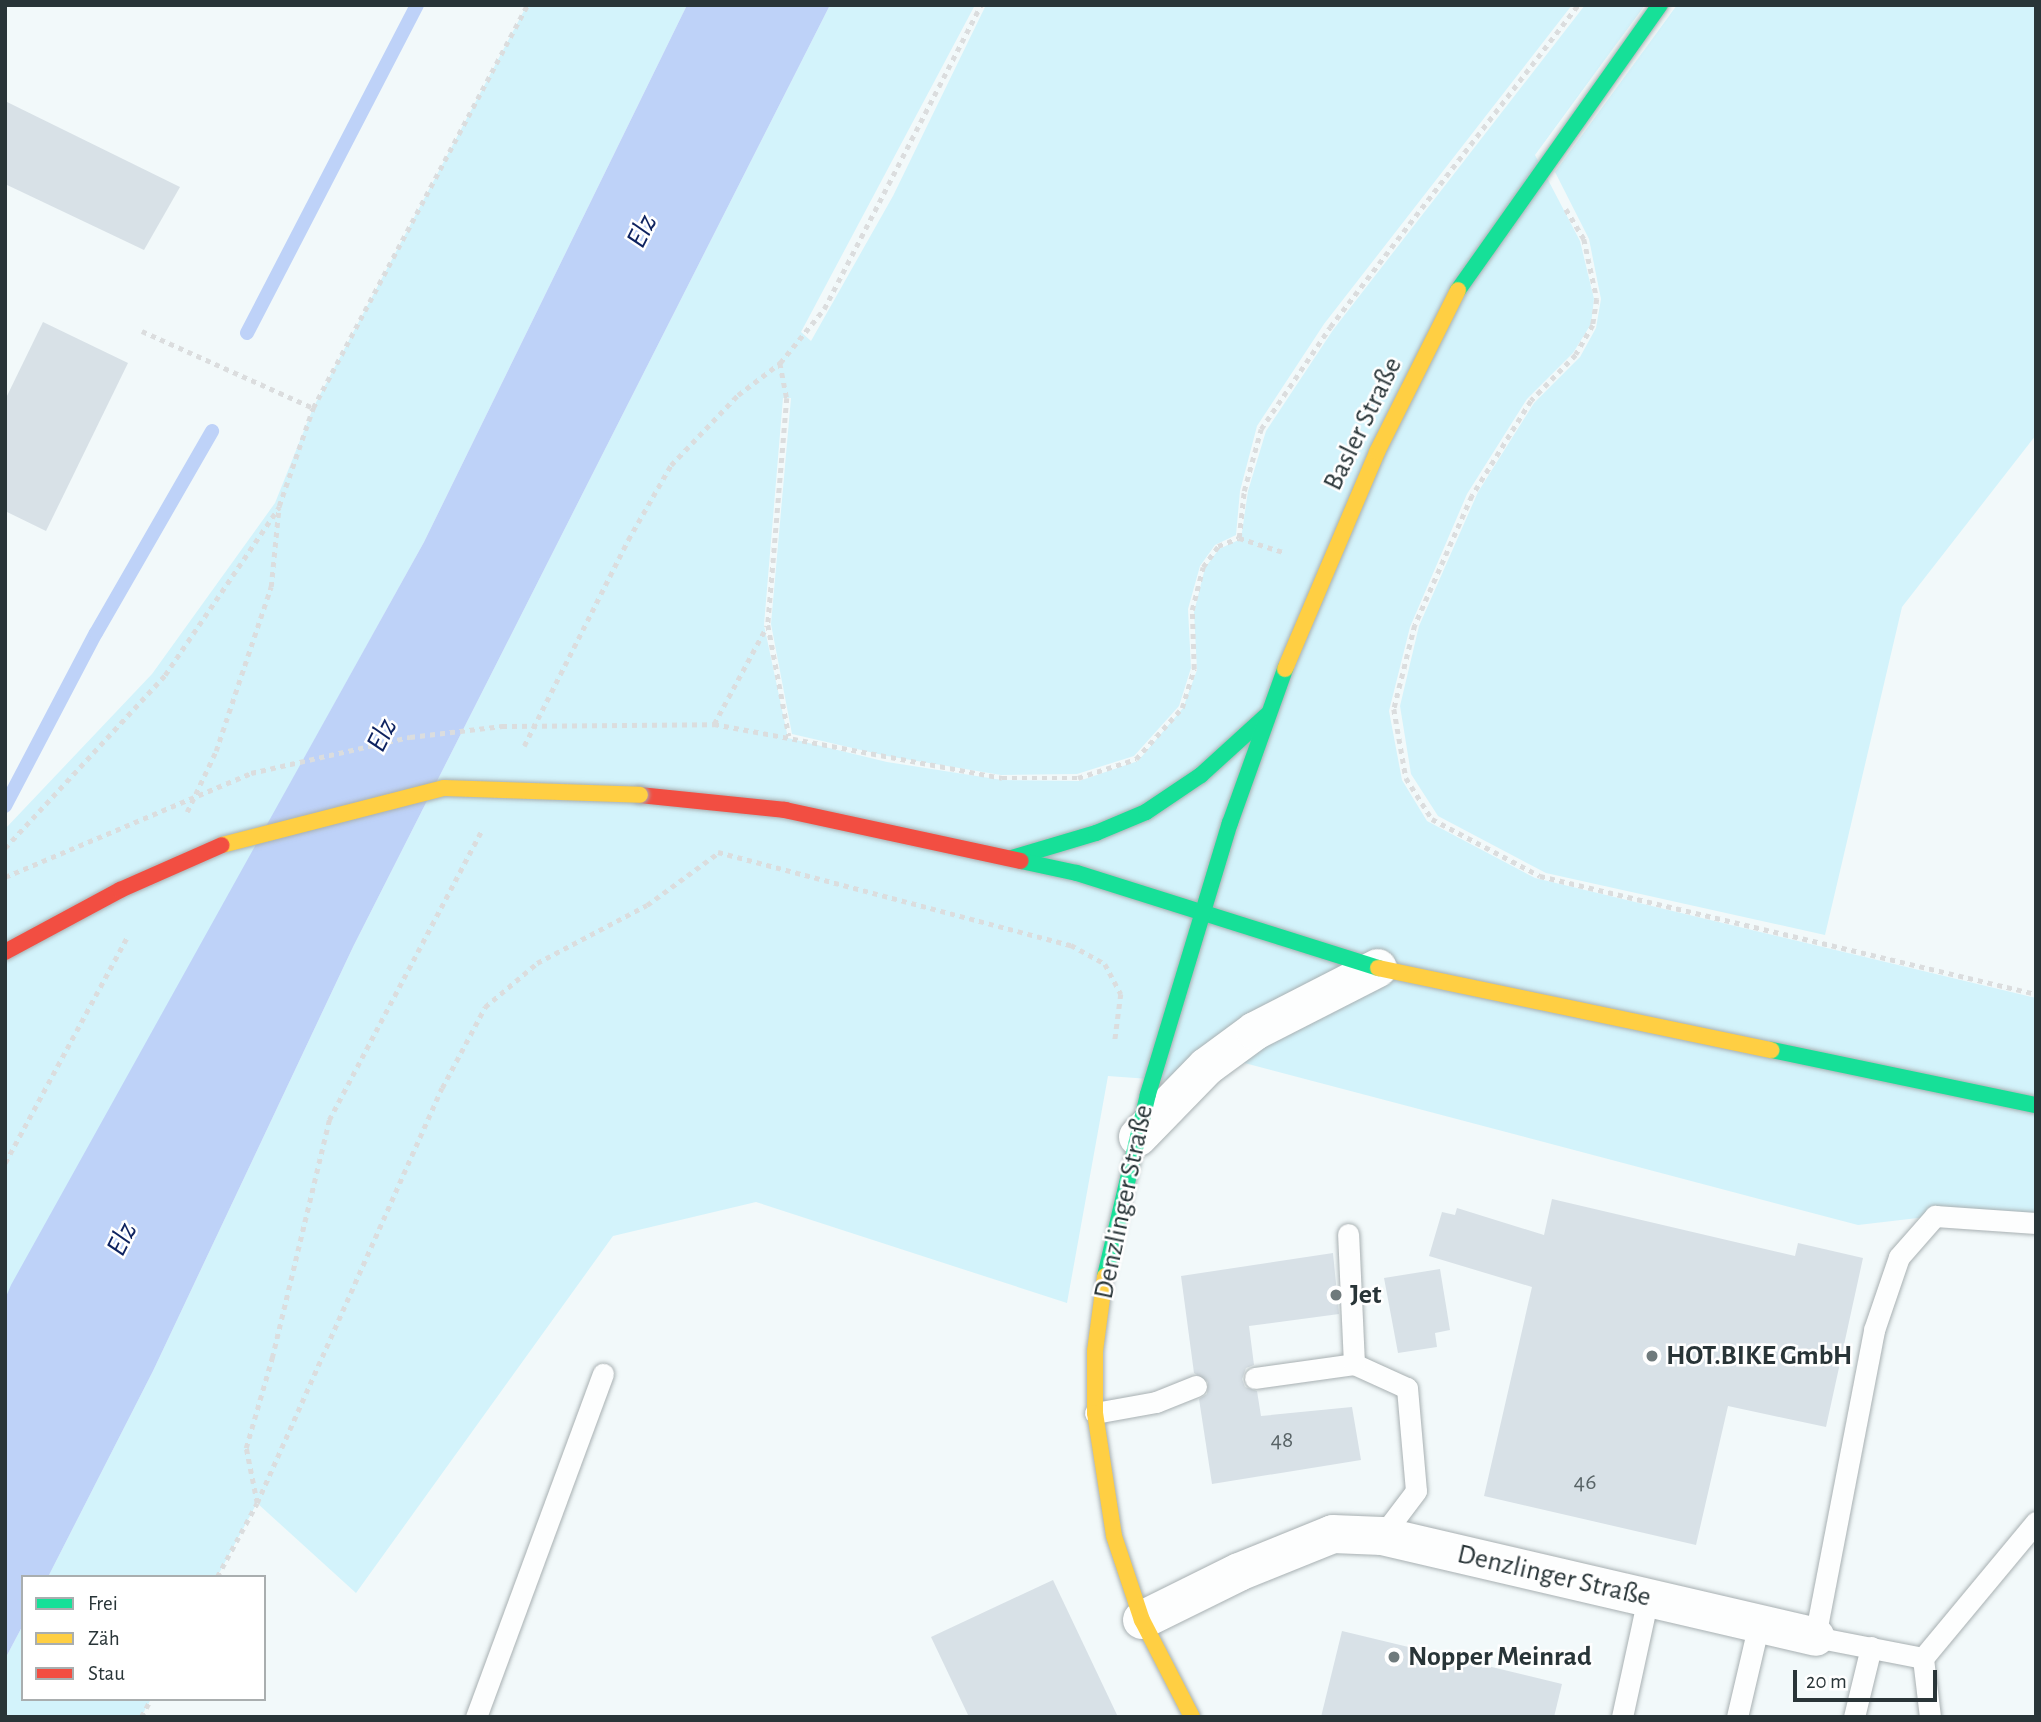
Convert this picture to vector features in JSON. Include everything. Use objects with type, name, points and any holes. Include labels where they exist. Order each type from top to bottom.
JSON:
[{"type":"main road","name":"Basler Straße","points":[[1205,911],[1230,823],[1325,566],[1465,277],[1536,172],[1660,5]]},
{"type":"main road","points":[[1012,858],[1096,833],[1146,811],[1200,775],[1271,711]]},
{"type":"main road","points":[[5,953],[121,890],[227,844],[330,814],[444,788],[640,795],[785,810],[1012,858],[1205,911],[1378,968],[2036,1105]]},
{"type":"main road","name":"Denzlinger Straße","points":[[1192,1717],[1142,1620],[1114,1536],[1095,1413],[1095,1351],[1107,1257],[1138,1137],[1205,911]]},
{"type":"street","points":[[1138,1137],[1206,1067],[1255,1031],[1378,968]]},
{"type":"street","name":"Denzlinger Straße","points":[[1142,1620],[1239,1572],[1332,1534],[1382,1536],[1815,1637]]},
{"type":"lane","points":[[1923,1658],[1815,1637],[1874,1330],[1899,1257],[1935,1216],[2036,1223]]},
{"type":"lane","points":[[1348,1234],[1354,1364]]},
{"type":"lane","points":[[1255,1378],[1354,1364],[1407,1388],[1416,1491],[1382,1536]]},
{"type":"lane","points":[[475,1717],[603,1374]]},
{"type":"lane","points":[[1095,1413],[1156,1402],[1196,1386]]},
{"type":"lane","points":[[1930,1717],[1923,1658],[2036,1522]]},
{"type":"lane","points":[[1622,1717],[1648,1598]]},
{"type":"lane","points":[[1737,1717],[1759,1623]]},
{"type":"lane","points":[[1854,1717],[1871,1647]]},
{"type":"path","points":[[5,848],[165,675],[279,506],[313,408],[527,5]]},
{"type":"path","points":[[519,758],[628,540],[671,465],[738,396],[780,363],[824,309],[981,5]]},
{"type":"path","points":[[1239,538],[1244,491],[1261,429],[1329,327],[1578,5]]},
{"type":"path","points":[[1536,172],[1556,191],[1584,239],[1597,299],[1593,325],[1576,355],[1531,401],[1472,496],[1415,625],[1394,709],[1406,778],[1432,819],[1540,876],[2036,994]]},
{"type":"path","points":[[142,331],[313,408]]},
{"type":"path","points":[[780,363],[787,397],[768,625],[789,736]]},
{"type":"path","points":[[675,723],[714,724],[789,736],[887,759],[1002,778],[1078,778],[1136,759],[1182,708],[1194,669],[1192,610],[1203,567],[1218,546],[1239,538],[1325,566]]},
{"type":"path","points":[[714,724],[768,625]]},
{"type":"path","points":[[257,1503],[246,1448],[272,1358],[329,1120],[482,830]]},
{"type":"path","points":[[218,1575],[257,1503],[442,1088],[485,1007],[537,962],[647,905],[718,853],[1070,944],[1105,964],[1121,994],[1113,1049]]},
{"type":"path","points":[[5,877],[19,873]]},
{"type":"path","points":[[141,1717],[149,1701]]},
{"type":"shaded area","points":[[527,5],[687,5],[424,542],[5,1299],[5,829],[152,674],[275,503],[313,408]]},
{"type":"shaded area","points":[[830,5],[975,5],[801,332],[811,341],[893,196],[986,5],[1572,5],[1324,324],[1257,426],[1240,491],[1236,535],[1215,545],[1200,566],[1188,609],[1191,668],[1179,706],[1134,756],[1077,774],[1001,775],[887,756],[792,734],[771,624],[791,398],[783,398],[764,625],[788,738],[887,762],[1002,780],[1079,781],[1138,761],[1183,708],[1197,670],[1194,612],[1205,568],[1219,549],[1241,539],[1248,491],[1266,431],[1333,330],[1585,5],[1645,5],[1535,155],[1580,241],[1594,299],[1591,324],[1573,353],[1527,399],[1467,494],[1410,627],[1389,711],[1402,780],[1427,821],[1535,878],[2036,998],[2036,1223],[1935,1216],[1858,1225],[1233,1060],[1203,1083],[1108,1076],[1067,1303],[756,1202],[613,1236],[356,1593],[257,1503],[218,1575],[49,1575],[153,1371],[353,947]]},
{"type":"shaded area","points":[[1677,5],[2036,5],[2036,435],[1902,607],[1825,935],[1546,873],[1438,816],[1411,774],[1400,706],[1419,626],[1478,492],[1534,403],[1580,357],[1596,328],[1601,299],[1589,239],[1555,172]]},
{"type":"shaded area","points":[[21,1629],[21,1701],[150,1701],[141,1717],[5,1717],[5,1659]]},
{"type":"water","name":"Elz","points":[[687,5],[830,5],[353,947],[153,1371],[49,1575],[21,1575],[21,1629],[5,1659],[5,1299],[424,542]]},
{"type":"building","points":[[5,101],[180,187],[144,250],[5,184]]},
{"type":"building","points":[[43,322],[128,363],[46,531],[5,511],[5,400]]},
{"type":"building","points":[[1552,1199],[1795,1256],[1798,1243],[1863,1258],[1826,1427],[1728,1406],[1696,1545],[1484,1496],[1532,1287],[1429,1256],[1442,1212],[1455,1215],[1457,1208],[1544,1235]]},
{"type":"building","points":[[1333,1253],[1339,1314],[1249,1326],[1254,1365],[1246,1368],[1242,1379],[1245,1387],[1257,1391],[1261,1416],[1352,1407],[1361,1460],[1212,1484],[1199,1399],[1207,1394],[1208,1382],[1194,1373],[1181,1276]]},
{"type":"building","points":[[1440,1269],[1450,1330],[1435,1333],[1437,1347],[1398,1353],[1384,1278]]},
{"type":"building","points":[[1053,1580],[1118,1717],[969,1717],[931,1637]]},
{"type":"building","name":"Nopper Meinrad","points":[[1342,1631],[1562,1684],[1554,1717],[1321,1717]]},
{"type":"waterway","points":[[247,333],[417,5]]},
{"type":"waterway","points":[[5,806],[96,633],[212,431]]},
{"type":"traffic: fast","points":[[1458,290],[1660,5]]},
{"type":"traffic: fast","points":[[1105,1276],[1148,1094],[1230,823],[1285,669]]},
{"type":"traffic: fast","points":[[1012,858],[1096,833],[1146,812],[1201,775],[1267,715]]},
{"type":"traffic: fast","points":[[1021,861],[1077,873],[1378,968]]},
{"type":"traffic: fast","points":[[1772,1050],[2036,1105]]},
{"type":"traffic: slow","points":[[1285,669],[1377,452],[1458,290]]},
{"type":"traffic: slow","points":[[222,845],[444,788],[640,795]]},
{"type":"traffic: slow","points":[[1378,968],[1772,1050]]},
{"type":"traffic: slow","points":[[1105,1276],[1095,1351],[1095,1413],[1114,1536],[1142,1620],[1192,1717]]},
{"type":"traffic: jam","points":[[640,795],[785,810],[1021,861]]},
{"type":"traffic: jam","points":[[5,952],[120,890],[222,845]]},
{"type":"place","name":"Jet","points":[[1336,1295]]},
{"type":"place","name":"HOT.BIKE GmbH","points":[[1652,1356]]},
{"type":"place","name":"Nopper Meinrad","points":[[1394,1657]]}]
